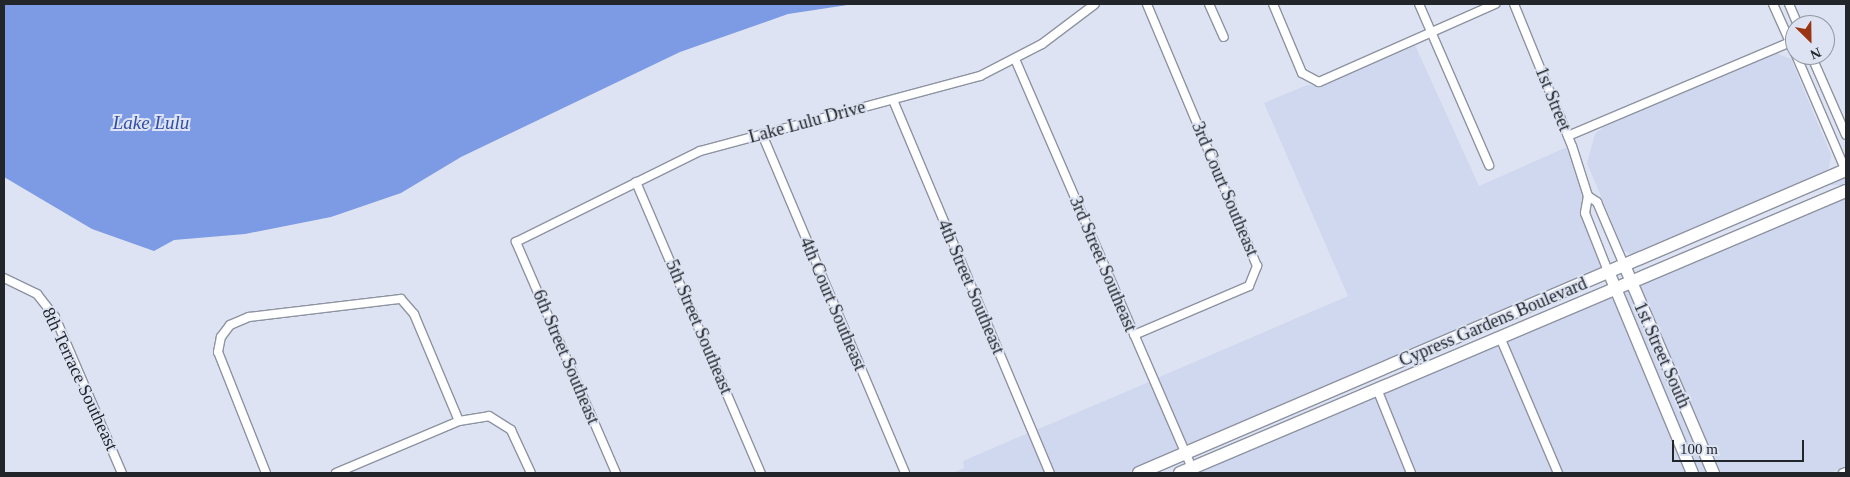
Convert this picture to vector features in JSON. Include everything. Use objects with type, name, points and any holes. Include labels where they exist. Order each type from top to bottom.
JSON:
[{"type":"main road","name":"Cypress Gardens Boulevard","points":[[1139,473],[1846,170]]},
{"type":"main road","name":"Cypress Gardens Boulevard","points":[[1180,473],[1846,191]]},
{"type":"main road","name":"1st Street South","points":[[1624,264],[1713,473]]},
{"type":"main road","name":"1st Street South","points":[[1608,271],[1692,473]]},
{"type":"main road","points":[[1440,362],[1447,354],[1488,334],[1489,324]]},
{"type":"main road","points":[[1377,389],[1437,346]]},
{"type":"street","name":"Lake Lulu Drive","points":[[516,242],[700,151],[980,76],[1016,59],[1095,4]]},
{"type":"street","name":"3rd Court Southeast","points":[[1134,335],[1249,286],[1257,266],[1147,4]]},
{"type":"street","points":[[1210,4],[1224,37]]},
{"type":"street","points":[[1272,4],[1302,73],[1312,82],[1495,4]]},
{"type":"street","points":[[1419,4],[1489,164]]},
{"type":"street","name":"1st Street","points":[[1514,4],[1568,136],[1588,196],[1585,213],[1608,271]]},
{"type":"street","points":[[1773,4],[1785,27]]},
{"type":"street","points":[[1568,136],[1785,44]]},
{"type":"street","name":"3rd Street Southeast","points":[[1016,59],[1192,468]]},
{"type":"street","points":[[1800,65],[1846,170]]},
{"type":"street","points":[[1816,65],[1846,135]]},
{"type":"street","name":"4th Street Southeast","points":[[893,100],[1050,473]]},
{"type":"street","name":"4th Court Southeast","points":[[762,134],[905,473]]},
{"type":"street","name":"5th Street Southeast","points":[[636,182],[761,473]]},
{"type":"street","name":"1st Street","points":[[1588,196],[1597,202],[1624,264]]},
{"type":"street","name":"6th Street Southeast","points":[[516,242],[616,473]]},
{"type":"street","name":"8th Terrace Southeast","points":[[4,278],[37,294],[55,317],[122,473]]},
{"type":"street","points":[[266,473],[218,352],[220,337],[230,325],[249,317],[401,299],[414,314],[459,420]]},
{"type":"street","points":[[1500,337],[1558,473]]},
{"type":"street","points":[[1377,389],[1411,473]]},
{"type":"street","points":[[336,473],[459,420],[489,416],[506,425],[531,473]]},
{"type":"shaded area","points":[[1415,45],[1479,186],[1567,147],[1583,196],[1581,215],[1602,268],[1188,447],[1157,378],[1348,296],[1264,103],[1307,85],[1321,86]]},
{"type":"shaded area","points":[[1774,52],[1785,57],[1785,65],[1794,65],[1831,155],[1829,168],[1822,177],[1633,255],[1624,251],[1587,163],[1595,134],[1606,125]]},
{"type":"shaded area","points":[[1612,176],[1846,176],[1846,185],[1612,185]]},
{"type":"shaded area","points":[[1846,196],[1846,466],[1830,473],[1718,473],[1637,285]]},
{"type":"shaded area","points":[[1629,289],[1708,473],[1700,473],[1622,292]]},
{"type":"shaded area","points":[[1613,295],[1690,473],[1563,473],[1506,340]]},
{"type":"shaded area","points":[[1498,344],[1553,473],[1416,473],[1383,392]]},
{"type":"shaded area","points":[[1149,382],[1180,451],[1126,473],[1055,473],[1036,430]]},
{"type":"shaded area","points":[[1375,396],[1406,473],[1193,473]]},
{"type":"shaded area","points":[[1028,433],[1045,473],[952,473],[964,468],[963,461]]},
{"type":"water","name":"Lake Lulu","points":[[4,4],[854,4],[788,14],[680,52],[461,157],[401,193],[331,217],[245,234],[174,240],[154,251],[92,229],[4,177]]}]
